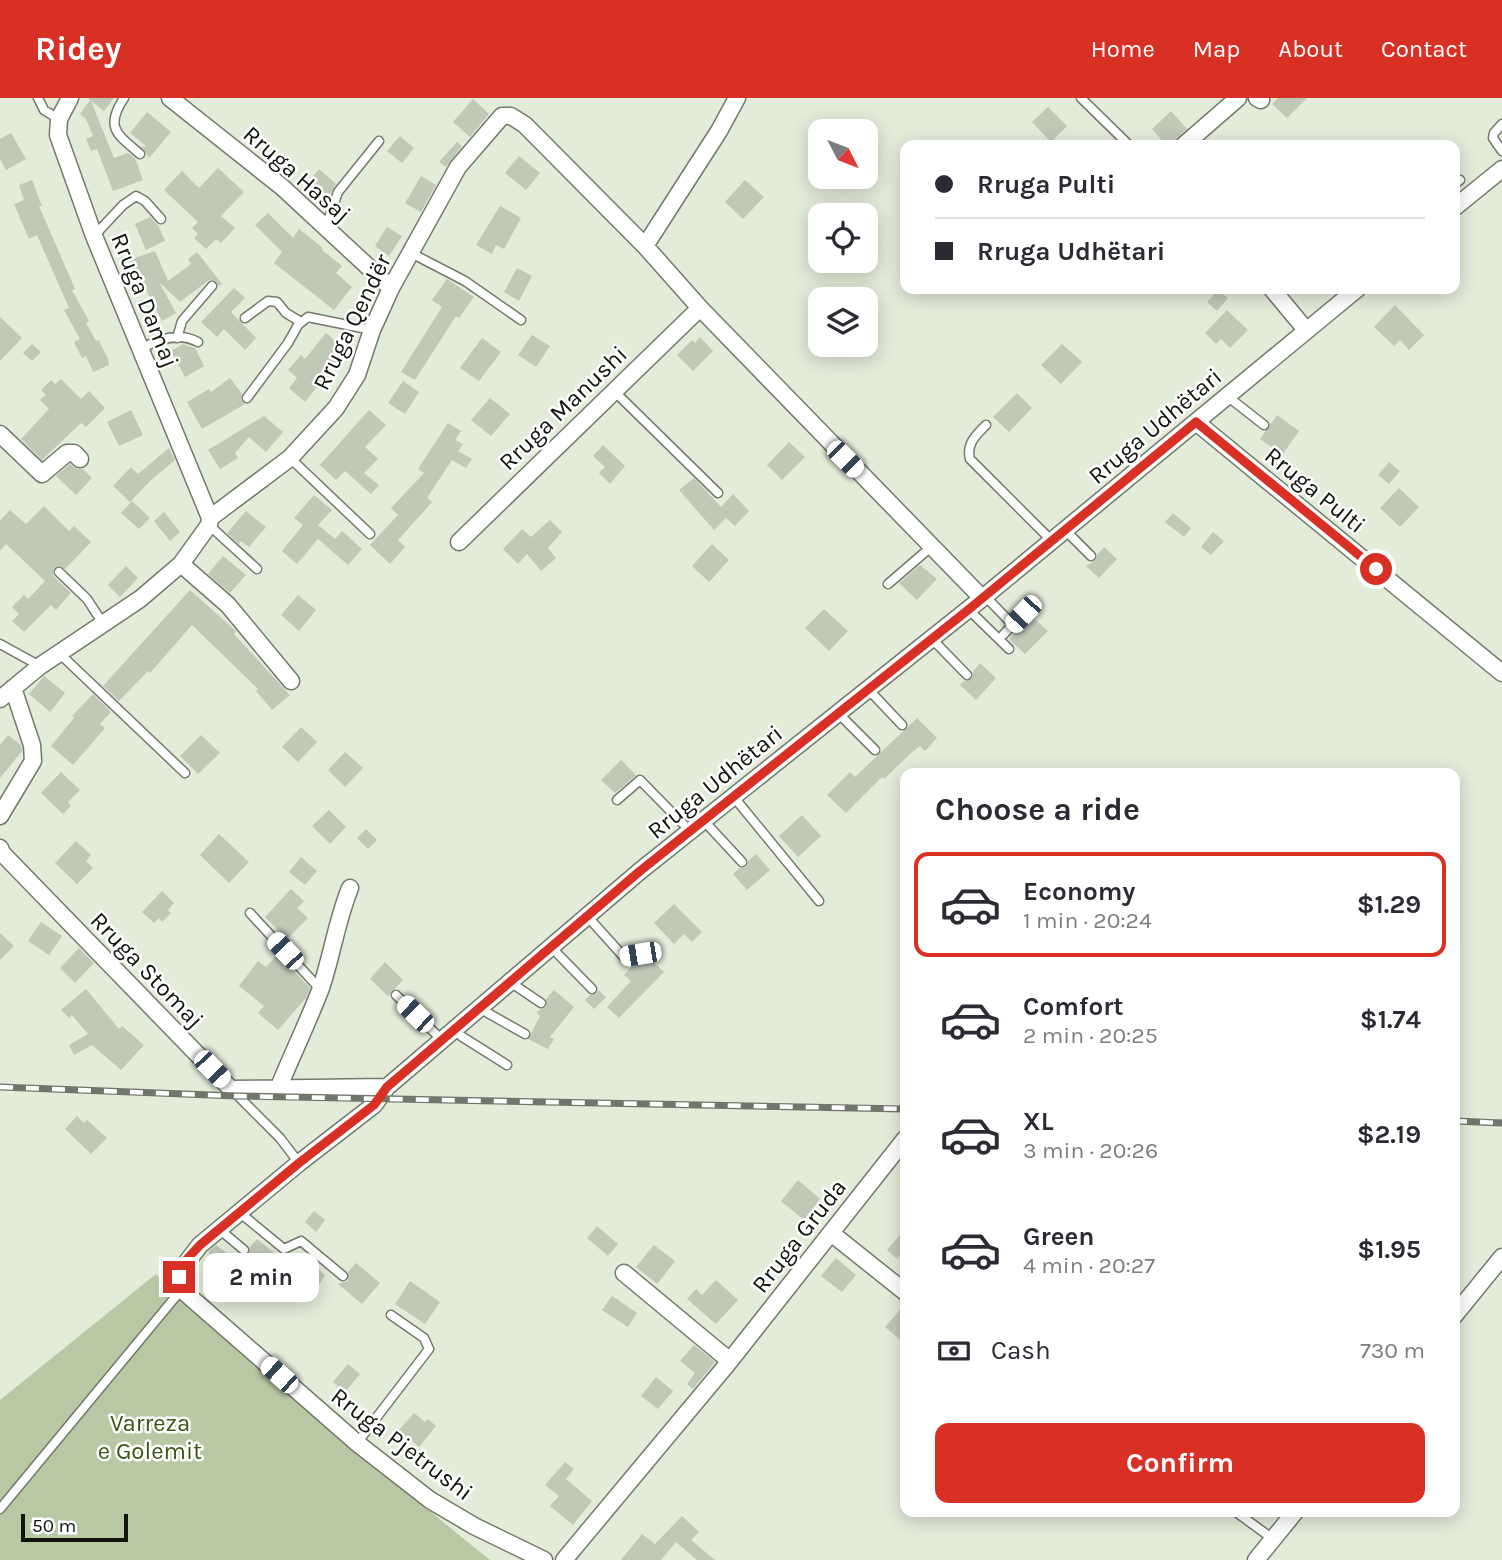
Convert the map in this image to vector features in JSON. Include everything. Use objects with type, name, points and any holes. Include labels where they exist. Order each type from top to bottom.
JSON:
[{"type":"street","points":[[59,119],[70,98]]},
{"type":"street","name":"Rruga Hasaj","points":[[170,98],[282,187],[391,288]]},
{"type":"street","points":[[645,246],[719,131],[737,98]]},
{"type":"street","points":[[1190,140],[1237,98]]},
{"type":"street","name":"Rruga Qendër","points":[[0,699],[40,666],[140,599],[181,564],[210,522],[290,458],[336,408],[357,375],[372,330],[391,288],[458,167],[502,116],[511,116],[525,125],[645,246],[700,308],[931,547],[984,597]]},
{"type":"street","name":"Rruga Damaj","points":[[59,119],[58,135],[94,236],[210,522]]},
{"type":"street","points":[[1460,203],[1501,171]]},
{"type":"street","points":[[1276,294],[1306,330]]},
{"type":"street","name":"Rruga Udhëtari","points":[[180,1292],[183,1267],[200,1245],[374,1105],[387,1087],[703,820],[968,610],[1351,294]]},
{"type":"street","name":"Rruga Manushi","points":[[459,542],[700,308]]},
{"type":"street","name":"Rruga Pulti","points":[[1196,422],[1502,673]]},
{"type":"street","points":[[0,434],[43,474],[67,453],[74,453],[80,459]]},
{"type":"street","points":[[181,564],[228,605],[291,681]]},
{"type":"street","points":[[0,816],[33,761],[32,745],[13,688]]},
{"type":"street","name":"Rruga Stomaj","points":[[0,848],[231,1089]]},
{"type":"street","points":[[278,1089],[320,989],[350,888]]},
{"type":"street","points":[[231,1089],[387,1087]]},
{"type":"street","name":"Rruga Gruda","points":[[564,1560],[730,1361],[900,1145]]},
{"type":"street","points":[[831,1233],[900,1288]]},
{"type":"street","points":[[1460,1309],[1502,1257]]},
{"type":"street","points":[[624,1273],[730,1361]]},
{"type":"street","name":"Rruga Pjetrushi","points":[[180,1292],[356,1443],[430,1500],[474,1526],[544,1560]]},
{"type":"street","points":[[1256,1560],[1291,1517]]},
{"type":"lane","points":[[38,98],[44,110],[59,119]]},
{"type":"lane","points":[[124,98],[115,119],[117,135],[140,154]]},
{"type":"lane","points":[[1081,98],[1124,140]]},
{"type":"lane","points":[[1502,124],[1493,138],[1502,151]]},
{"type":"lane","points":[[326,227],[338,192],[379,141]]},
{"type":"lane","points":[[94,236],[123,205],[136,196],[145,201],[162,219]]},
{"type":"lane","points":[[411,253],[465,281],[521,320]]},
{"type":"lane","points":[[177,338],[182,321],[212,286]]},
{"type":"lane","points":[[245,318],[268,301],[277,302],[286,313],[301,322]]},
{"type":"lane","points":[[247,398],[301,322],[308,317],[372,330]]},
{"type":"lane","points":[[141,349],[155,341],[177,338],[198,342]]},
{"type":"lane","points":[[614,391],[718,493]]},
{"type":"lane","points":[[1227,396],[1264,425]]},
{"type":"lane","points":[[986,425],[970,443],[970,459],[1052,541]]},
{"type":"lane","points":[[290,458],[370,534]]},
{"type":"lane","points":[[210,522],[257,569]]},
{"type":"lane","points":[[1065,530],[1091,556]]},
{"type":"lane","points":[[888,584],[931,547]]},
{"type":"lane","points":[[59,572],[87,599],[104,625]]},
{"type":"lane","points":[[984,597],[1013,625]]},
{"type":"lane","points":[[968,610],[1009,649]]},
{"type":"lane","points":[[1003,635],[1023,614]]},
{"type":"lane","points":[[932,639],[967,675]]},
{"type":"lane","points":[[0,645],[40,666]]},
{"type":"lane","points":[[59,653],[185,774]]},
{"type":"lane","points":[[868,689],[902,725]]},
{"type":"lane","points":[[838,713],[875,750]]},
{"type":"lane","points":[[617,800],[640,780],[690,831]]},
{"type":"lane","points":[[733,796],[818,901]]},
{"type":"lane","points":[[703,820],[742,862]]},
{"type":"lane","points":[[250,913],[320,989]]},
{"type":"lane","points":[[587,916],[624,957],[640,954]]},
{"type":"lane","points":[[551,947],[592,989]]},
{"type":"lane","points":[[510,982],[541,1003]]},
{"type":"lane","points":[[396,995],[448,1035],[461,1036],[507,1065]]},
{"type":"lane","points":[[481,1007],[525,1034]]},
{"type":"lane","points":[[231,1089],[280,1138],[299,1163]]},
{"type":"lane","points":[[239,1212],[284,1249],[301,1241],[343,1276]]},
{"type":"lane","points":[[219,1229],[244,1250]]},
{"type":"lane","points":[[0,1509],[180,1292]]},
{"type":"lane","points":[[356,1443],[429,1349],[424,1338],[391,1315]]},
{"type":"lane","points":[[1243,1517],[1273,1539]]},
{"type":"green space","name":"Varreza e Golemit","points":[[156,1274],[181,1299],[374,1466],[490,1560],[0,1560],[0,1400]]},
{"type":"building","points":[[88,98],[114,98],[104,111],[91,101],[114,158],[128,153],[135,158],[143,180],[113,191],[97,149],[91,151],[86,139],[93,136],[86,119],[80,114],[90,100]]},
{"type":"building","points":[[1278,98],[1307,98],[1287,118],[1272,104]]},
{"type":"building","points":[[473,99],[489,114],[470,137],[453,122]]},
{"type":"building","points":[[1048,107],[1067,126],[1053,140],[1049,140],[1032,122]]},
{"type":"building","points":[[1171,111],[1187,129],[1176,140],[1162,140],[1152,129]]},
{"type":"building","points":[[147,112],[171,132],[149,158],[142,147],[146,146],[130,133]]},
{"type":"building","points":[[11,133],[26,159],[6,170],[0,159],[0,139]]},
{"type":"building","points":[[400,136],[414,148],[402,163],[387,151]]},
{"type":"building","points":[[457,142],[462,146],[446,167],[439,162]]},
{"type":"building","points":[[519,156],[540,173],[526,190],[505,173]]},
{"type":"building","points":[[218,168],[244,192],[221,216],[235,228],[221,243],[216,239],[206,249],[194,238],[198,234],[192,228],[198,222],[164,190],[182,171],[199,188]]},
{"type":"building","points":[[319,169],[336,184],[322,208],[310,198],[315,192],[306,185]]},
{"type":"building","points":[[421,176],[436,185],[421,212],[405,203]]},
{"type":"building","points":[[32,180],[42,206],[39,206],[75,289],[72,290],[89,321],[86,323],[96,341],[99,340],[108,359],[109,365],[93,372],[86,356],[82,358],[74,342],[80,339],[64,310],[69,308],[37,235],[29,239],[14,204],[24,200],[19,185]]},
{"type":"building","points":[[745,180],[764,197],[743,219],[725,202]]},
{"type":"building","points":[[500,206],[521,218],[504,249],[496,245],[492,254],[476,245]]},
{"type":"building","points":[[268,213],[293,238],[299,229],[342,266],[336,273],[352,287],[334,310],[274,263],[282,252],[255,225]]},
{"type":"building","points":[[150,217],[158,225],[165,241],[146,250],[135,224]]},
{"type":"building","points":[[387,227],[402,236],[389,256],[375,246]]},
{"type":"building","points":[[155,251],[168,281],[191,264],[188,259],[197,252],[222,284],[218,286],[216,281],[209,280],[180,302],[159,282],[176,313],[162,321],[141,280],[137,281],[134,274],[124,278],[121,268],[130,264],[129,260]]},
{"type":"building","points":[[517,268],[532,276],[519,301],[504,292]]},
{"type":"building","points":[[447,279],[474,297],[459,318],[456,316],[415,380],[401,372],[442,307],[432,300]]},
{"type":"building","points":[[234,288],[245,298],[231,312],[256,338],[245,350],[224,329],[217,337],[201,322]]},
{"type":"building","points":[[1214,294],[1223,294],[1228,298],[1217,311],[1207,302]]},
{"type":"building","points":[[1395,305],[1424,335],[1409,350],[1400,340],[1394,346],[1374,327]]},
{"type":"building","points":[[1227,310],[1248,330],[1230,348],[1221,339],[1216,344],[1205,333]]},
{"type":"building","points":[[0,317],[22,338],[0,361]]},
{"type":"building","points":[[326,333],[346,350],[305,402],[289,388],[297,378],[288,370],[301,355],[305,359]]},
{"type":"building","points":[[532,335],[550,346],[536,367],[518,355]]},
{"type":"building","points":[[700,337],[713,351],[693,371],[677,355],[692,340],[695,343]]},
{"type":"building","points":[[482,338],[501,352],[479,381],[460,368]]},
{"type":"building","points":[[32,344],[41,352],[32,361],[23,353]]},
{"type":"building","points":[[183,344],[195,348],[204,366],[185,377],[171,351]]},
{"type":"building","points":[[1062,344],[1082,362],[1061,384],[1041,365]]},
{"type":"building","points":[[230,378],[242,394],[241,400],[245,404],[202,429],[187,402],[209,389],[211,392]]},
{"type":"building","points":[[61,379],[81,399],[89,391],[105,408],[86,427],[81,423],[42,460],[21,439],[49,409],[40,400],[46,395],[41,390],[51,380],[55,384]]},
{"type":"building","points":[[403,381],[419,392],[405,414],[388,403]]},
{"type":"building","points":[[1017,393],[1032,408],[1009,432],[993,417]]},
{"type":"building","points":[[490,398],[510,414],[491,436],[471,420]]},
{"type":"building","points":[[131,410],[143,435],[119,446],[107,422]]},
{"type":"building","points":[[369,410],[386,425],[365,447],[378,459],[364,473],[379,485],[371,494],[345,471],[336,480],[320,465]]},
{"type":"building","points":[[1277,415],[1299,431],[1282,455],[1260,439]]},
{"type":"building","points":[[264,416],[283,432],[266,452],[249,437],[235,453],[238,458],[220,469],[208,450]]},
{"type":"building","points":[[448,423],[461,431],[455,440],[463,444],[458,451],[472,459],[466,468],[452,460],[427,498],[432,502],[398,540],[405,547],[390,564],[370,545],[398,515],[391,508],[424,473],[418,469]]},
{"type":"building","points":[[789,442],[805,457],[782,480],[767,465]]},
{"type":"building","points":[[603,445],[625,466],[610,484],[599,473],[605,467],[593,456]]},
{"type":"building","points":[[169,448],[175,460],[130,502],[113,486],[131,467],[138,474]]},
{"type":"building","points":[[1389,462],[1400,471],[1389,484],[1378,475]]},
{"type":"building","points":[[70,464],[77,469],[83,469],[92,478],[76,495],[56,476]]},
{"type":"building","points":[[694,478],[721,507],[733,494],[749,511],[735,526],[726,518],[714,530],[679,490]]},
{"type":"building","points":[[1399,488],[1419,507],[1400,527],[1380,508]]},
{"type":"building","points":[[314,495],[332,510],[318,525],[335,539],[342,531],[362,549],[348,565],[318,539],[297,564],[282,551],[303,525],[294,518]]},
{"type":"building","points":[[132,501],[150,518],[139,529],[121,513]]},
{"type":"building","points":[[44,506],[69,531],[74,526],[91,542],[65,569],[58,566],[53,570],[54,577],[71,593],[56,610],[51,605],[24,632],[12,621],[19,614],[12,607],[24,595],[28,599],[45,581],[6,544],[0,551],[0,521],[10,510],[26,524]]},
{"type":"building","points":[[246,511],[266,527],[249,547],[241,541],[239,544],[227,533]]},
{"type":"building","points":[[164,512],[180,532],[170,541],[154,521]]},
{"type":"building","points":[[1173,513],[1191,528],[1184,537],[1165,522]]},
{"type":"building","points":[[550,520],[562,532],[548,548],[556,558],[541,571],[527,554],[518,564],[503,549],[522,529],[531,537]]},
{"type":"building","points":[[1213,532],[1224,541],[1211,555],[1201,547]]},
{"type":"building","points":[[712,544],[729,560],[709,582],[692,566]]},
{"type":"building","points":[[1104,547],[1117,559],[1099,578],[1086,566],[1096,560]]},
{"type":"building","points":[[223,556],[246,575],[230,593],[208,574]]},
{"type":"building","points":[[920,565],[937,579],[917,600],[899,583]]},
{"type":"building","points":[[126,566],[138,578],[120,597],[108,585]]},
{"type":"building","points":[[190,590],[236,631],[234,634],[290,695],[272,710],[256,691],[258,689],[192,625],[150,673],[148,671],[119,701],[103,686]]},
{"type":"building","points":[[298,595],[316,610],[299,631],[281,615]]},
{"type":"building","points":[[824,609],[848,631],[829,651],[805,628]]},
{"type":"building","points":[[1029,614],[1048,631],[1025,654],[1009,639],[1028,619]]},
{"type":"building","points":[[980,663],[996,678],[976,700],[960,685],[972,679],[973,672]]},
{"type":"building","points":[[44,676],[65,693],[50,712],[29,694]]},
{"type":"building","points":[[93,694],[111,712],[100,724],[105,728],[73,765],[51,746],[74,718],[72,716]]},
{"type":"building","points":[[917,718],[937,738],[925,751],[920,746],[912,752],[846,813],[827,795],[850,772],[855,777]]},
{"type":"building","points":[[301,727],[317,742],[298,762],[282,747]]},
{"type":"building","points":[[8,735],[21,745],[22,751],[0,778],[0,745]]},
{"type":"building","points":[[201,735],[220,753],[198,774],[180,756]]},
{"type":"building","points":[[345,752],[363,768],[345,787],[328,770]]},
{"type":"building","points":[[621,760],[636,775],[615,793],[601,780]]},
{"type":"building","points":[[61,772],[80,790],[68,802],[71,806],[63,814],[41,793]]},
{"type":"building","points":[[329,810],[346,827],[330,844],[312,826]]},
{"type":"building","points":[[802,815],[821,836],[798,857],[779,836]]},
{"type":"building","points":[[366,829],[377,840],[368,849],[357,838]]},
{"type":"building","points":[[219,834],[249,862],[229,883],[200,855]]},
{"type":"building","points":[[76,841],[91,855],[86,861],[93,868],[77,884],[55,863]]},
{"type":"building","points":[[756,854],[770,870],[747,890],[733,874],[746,867]]},
{"type":"building","points":[[301,857],[317,871],[305,885],[289,872]]},
{"type":"building","points":[[291,889],[304,901],[297,908],[308,918],[287,939],[265,917]]},
{"type":"building","points":[[162,891],[174,903],[168,910],[171,913],[162,922],[159,918],[154,923],[142,912]]},
{"type":"building","points":[[674,904],[702,932],[692,942],[684,934],[674,944],[654,923]]},
{"type":"building","points":[[41,922],[62,936],[49,955],[28,941]]},
{"type":"building","points":[[0,933],[14,946],[0,960]]},
{"type":"building","points":[[79,948],[94,963],[75,983],[60,968]]},
{"type":"building","points":[[278,954],[310,988],[306,998],[278,1030],[258,1013],[264,1006],[239,986],[258,961],[266,967]]},
{"type":"building","points":[[647,956],[664,972],[619,1018],[607,1007],[631,981],[624,975],[636,962],[639,965]]},
{"type":"building","points":[[385,962],[403,980],[388,996],[370,979]]},
{"type":"building","points":[[86,989],[119,1029],[122,1026],[144,1045],[121,1070],[92,1045],[74,1055],[69,1045],[88,1034],[72,1015],[69,1018],[61,1010]]},
{"type":"building","points":[[554,990],[574,1007],[550,1037],[554,1039],[548,1049],[528,1039],[540,1016],[536,1012],[546,1007],[546,999]]},
{"type":"building","points":[[598,990],[606,997],[594,1009],[585,1000]]},
{"type":"building","points":[[77,1116],[84,1123],[87,1120],[107,1138],[91,1154],[65,1129]]},
{"type":"building","points":[[798,1180],[820,1199],[804,1220],[781,1201]]},
{"type":"building","points":[[314,1211],[325,1220],[316,1232],[305,1222]]},
{"type":"building","points":[[597,1226],[618,1244],[608,1256],[587,1238]]},
{"type":"building","points":[[900,1235],[900,1256],[897,1259],[887,1250]]},
{"type":"building","points":[[257,1239],[283,1260],[307,1274],[314,1266],[325,1275],[312,1296],[261,1264],[253,1274],[238,1261],[249,1254],[250,1247]]},
{"type":"building","points":[[216,1245],[228,1254],[218,1267],[209,1260],[212,1256],[208,1252]]},
{"type":"building","points":[[654,1245],[675,1261],[657,1284],[636,1267]]},
{"type":"building","points":[[836,1258],[856,1275],[842,1292],[821,1276]]},
{"type":"building","points":[[356,1263],[380,1283],[362,1304],[338,1284],[348,1281],[348,1272]]},
{"type":"building","points":[[716,1280],[738,1300],[716,1324],[687,1299],[696,1289],[702,1295]]},
{"type":"building","points":[[410,1281],[440,1302],[425,1324],[395,1304]]},
{"type":"building","points":[[612,1296],[637,1313],[628,1327],[602,1310]]},
{"type":"building","points":[[900,1310],[900,1340],[885,1327]]},
{"type":"building","points":[[694,1345],[715,1362],[693,1389],[687,1384],[695,1373],[680,1361]]},
{"type":"building","points":[[348,1364],[360,1374],[345,1392],[333,1382]]},
{"type":"building","points":[[656,1377],[673,1391],[658,1409],[641,1396]]},
{"type":"building","points":[[414,1413],[425,1422],[428,1419],[436,1426],[419,1447],[399,1430]]},
{"type":"building","points":[[565,1462],[574,1469],[566,1479],[592,1501],[573,1525],[550,1506],[559,1496],[545,1485]]},
{"type":"building","points":[[682,1516],[699,1532],[691,1540],[715,1560],[697,1560],[676,1542],[661,1560],[621,1560],[642,1534],[655,1544]]},
{"type":"railway","points":[[0,1087],[237,1096],[900,1109]]},
{"type":"railway","points":[[1460,1121],[1502,1123]]},
{"type":"route","points":[[179,1277],[187,1259],[200,1245],[374,1105],[387,1087],[640,871],[968,610],[1196,422],[1376,569]]}]
